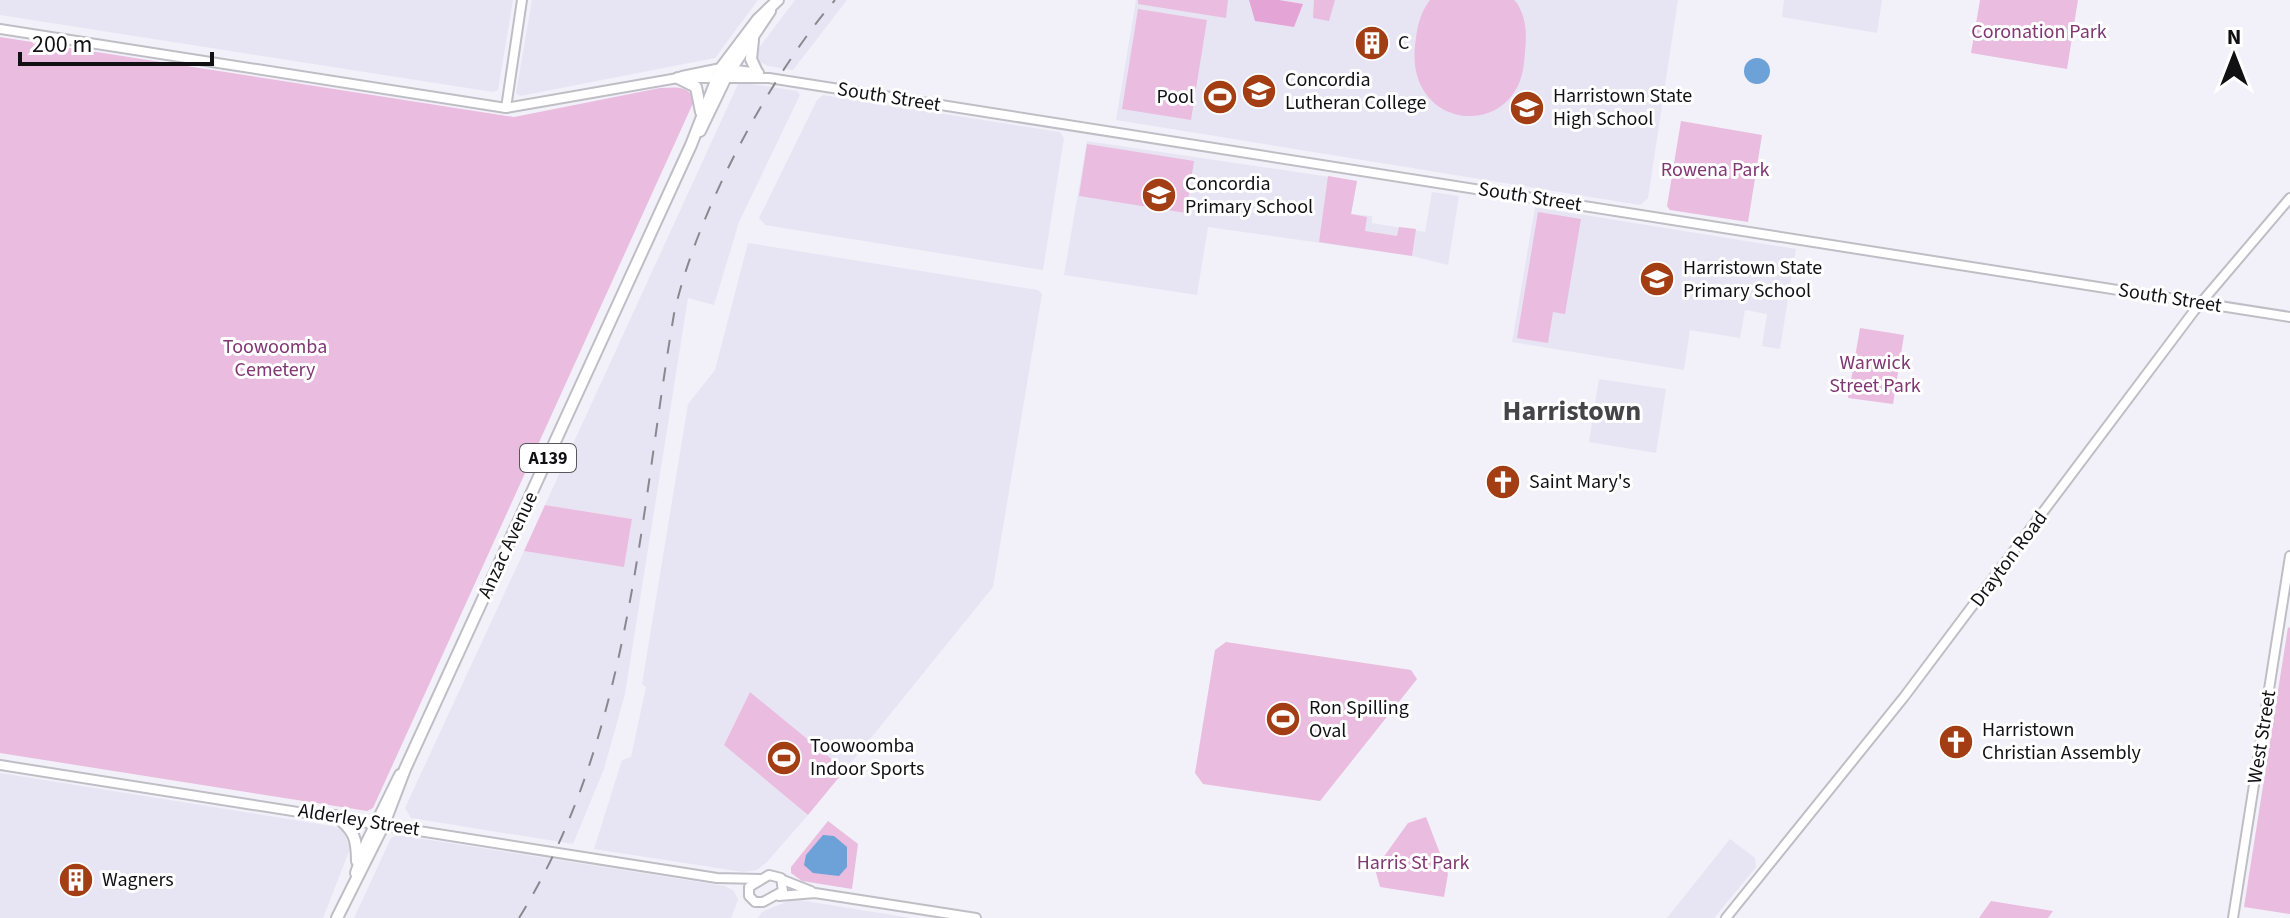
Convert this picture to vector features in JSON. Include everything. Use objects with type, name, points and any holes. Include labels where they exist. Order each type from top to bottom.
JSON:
[{"type":"highway","name":"Anzac Avenue","points":[[337,918],[724,72],[753,38],[774,5]]},
{"type":"highway","name":"Anzac Avenue","points":[[691,145],[701,114],[724,72],[758,19],[774,5]]},
{"type":"highway","points":[[753,38],[751,59],[757,72]]},
{"type":"highway","points":[[678,78],[696,87],[701,114]]},
{"type":"highway","points":[[335,816],[355,835],[357,867]]},
{"type":"highway","name":"Anzac Avenue","points":[[355,879],[357,867],[380,824]]},
{"type":"street","points":[[506,108],[522,0]]},
{"type":"street","name":"South Street","points":[[0,29],[506,108],[724,72],[757,72],[769,78]]},
{"type":"street","name":"South Street","points":[[724,72],[2290,317]]},
{"type":"street","name":"Drayton Road","points":[[1726,918],[1913,685],[2201,302],[2290,198]]},
{"type":"street","name":"West Street","points":[[2233,918],[2290,556]]},
{"type":"street","name":"Alderley Street","points":[[0,765],[717,878],[760,879]]},
{"type":"street","points":[[815,893],[779,896],[759,903],[748,893],[750,885],[773,875],[815,893],[976,918]]},
{"type":"street","name":"Alderley Street","points":[[717,878],[738,885],[748,893]]},
{"type":"street","points":[[779,896],[784,889],[783,880]]},
{"type":"shaded area","points":[[0,0],[513,0],[498,90],[493,92],[0,15]]},
{"type":"shaded area","points":[[532,0],[758,0],[715,58],[520,96],[516,93]]},
{"type":"shaded area","points":[[795,0],[847,0],[793,70],[768,66],[760,62],[756,52]]},
{"type":"shaded area","points":[[1136,0],[1678,0],[1648,198],[1640,205],[1116,120]]},
{"type":"shaded area","points":[[1249,0],[1303,4],[1294,27],[1255,21]]},
{"type":"shaded area","points":[[1784,0],[1882,0],[1877,33],[1782,17]]},
{"type":"shaded area","points":[[739,82],[797,91],[800,95],[739,222],[714,305],[688,298],[625,694],[604,769],[573,844],[411,818],[405,808],[524,551],[624,566],[632,519],[545,505]]},
{"type":"shaded area","points":[[823,95],[1060,132],[1064,138],[1043,270],[765,225],[759,218],[817,100]]},
{"type":"shaded area","name":"Concordia Primary School","points":[[1087,141],[1357,181],[1351,214],[1372,216],[1372,223],[1425,232],[1432,192],[1459,196],[1448,265],[1412,256],[1208,227],[1197,295],[1064,275]]},
{"type":"shaded area","name":"Harristown State Primary School","points":[[1535,207],[1796,249],[1780,349],[1762,346],[1767,314],[1745,310],[1740,338],[1690,330],[1684,370],[1512,342]]},
{"type":"shaded area","points":[[748,243],[1038,290],[1042,294],[993,587],[845,770],[750,692],[724,745],[808,815],[766,863],[757,870],[743,872],[594,849],[622,760],[631,757],[646,687],[642,684],[688,404],[715,370]]},
{"type":"shaded area","points":[[1599,379],[1666,389],[1656,453],[1589,442]]},
{"type":"shaded area","points":[[0,773],[332,826],[343,830],[350,849],[323,918],[0,918]]},
{"type":"shaded area","points":[[398,835],[725,886],[734,891],[738,900],[731,918],[354,918],[391,838]]},
{"type":"shaded area","points":[[1730,839],[1755,858],[1756,867],[1714,918],[1667,918]]},
{"type":"shaded area","points":[[793,899],[911,918],[758,918],[762,912]]},
{"type":"green space","points":[[1138,0],[1228,0],[1226,18],[1138,4]]},
{"type":"green space","points":[[1314,0],[1335,0],[1329,21],[1313,18]]},
{"type":"green space","points":[[1430,0],[1514,0],[1517,3],[1525,25],[1524,63],[1517,88],[1502,105],[1484,114],[1463,116],[1443,109],[1427,95],[1417,74],[1415,46],[1421,16]]},
{"type":"green space","name":"Coronation Park","points":[[1980,0],[2078,0],[2067,69],[1971,53]]},
{"type":"green space","points":[[1138,9],[1207,20],[1191,120],[1122,109]]},
{"type":"green space","name":"Toowoomba Cemetery","points":[[0,37],[514,117],[660,88],[685,89],[692,96],[694,101],[373,808],[367,811],[0,753]]},
{"type":"green space","name":"Rowena Park","points":[[1681,121],[1762,135],[1748,222],[1670,210],[1667,206]]},
{"type":"green space","points":[[1087,144],[1194,161],[1186,213],[1079,196]]},
{"type":"green space","points":[[1328,176],[1357,181],[1351,214],[1367,217],[1365,231],[1397,236],[1399,227],[1416,229],[1412,256],[1319,242]]},
{"type":"green space","points":[[1538,212],[1581,219],[1565,314],[1553,312],[1548,343],[1517,338]]},
{"type":"green space","name":"Warwick Street Park","points":[[1860,328],[1904,335],[1893,404],[1848,398]]},
{"type":"green space","points":[[545,505],[632,519],[624,567],[524,551]]},
{"type":"green space","points":[[2290,628],[2290,914],[2244,907]]},
{"type":"green space","points":[[1226,642],[1411,670],[1417,679],[1320,801],[1203,784],[1195,773],[1215,650]]},
{"type":"green space","name":"Toowoomba Indoor Sports","points":[[750,692],[845,770],[808,815],[724,745]]},
{"type":"green space","name":"Harris St Park","points":[[1426,817],[1448,874],[1444,897],[1380,887],[1375,869],[1408,823]]},
{"type":"green space","points":[[828,821],[858,844],[852,889],[802,881],[791,873],[791,867]]},
{"type":"green space","points":[[1991,901],[2053,911],[2048,918],[1979,918]]},
{"type":"water","points":[[1757,58],[1766,62],[1770,71],[1766,80],[1757,84],[1748,80],[1744,71],[1748,62]]},
{"type":"water","points":[[1207,86],[1235,91],[1232,108],[1204,103]]},
{"type":"water","points":[[823,835],[834,836],[847,847],[847,867],[839,876],[813,873],[804,865],[806,855]]},
{"type":"railway","points":[[519,918],[556,848],[586,776],[608,701],[639,547],[674,314],[699,234],[717,191],[761,107],[785,67],[835,0]]},
{"type":"place","name":"C","points":[[1372,43]]},
{"type":"place","name":"Concordia Lutheran College","points":[[1259,91]]},
{"type":"place","name":"Pool","points":[[1220,97]]},
{"type":"place","name":"Harristown State High School","points":[[1527,108]]},
{"type":"place","name":"Concordia Primary School","points":[[1159,195]]},
{"type":"place","name":"Harristown State Primary School","points":[[1657,279]]},
{"type":"place","name":"Saint Mary's","points":[[1503,482]]},
{"type":"place","name":"Ron Spilling Oval","points":[[1283,719]]},
{"type":"place","name":"Harristown Christian Assembly","points":[[1956,742]]},
{"type":"place","name":"Toowoomba Indoor Sports","points":[[784,758]]},
{"type":"place","name":"Wagners","points":[[76,880]]},
{"type":"district","name":"Harristown","points":[[1572,411]]}]
